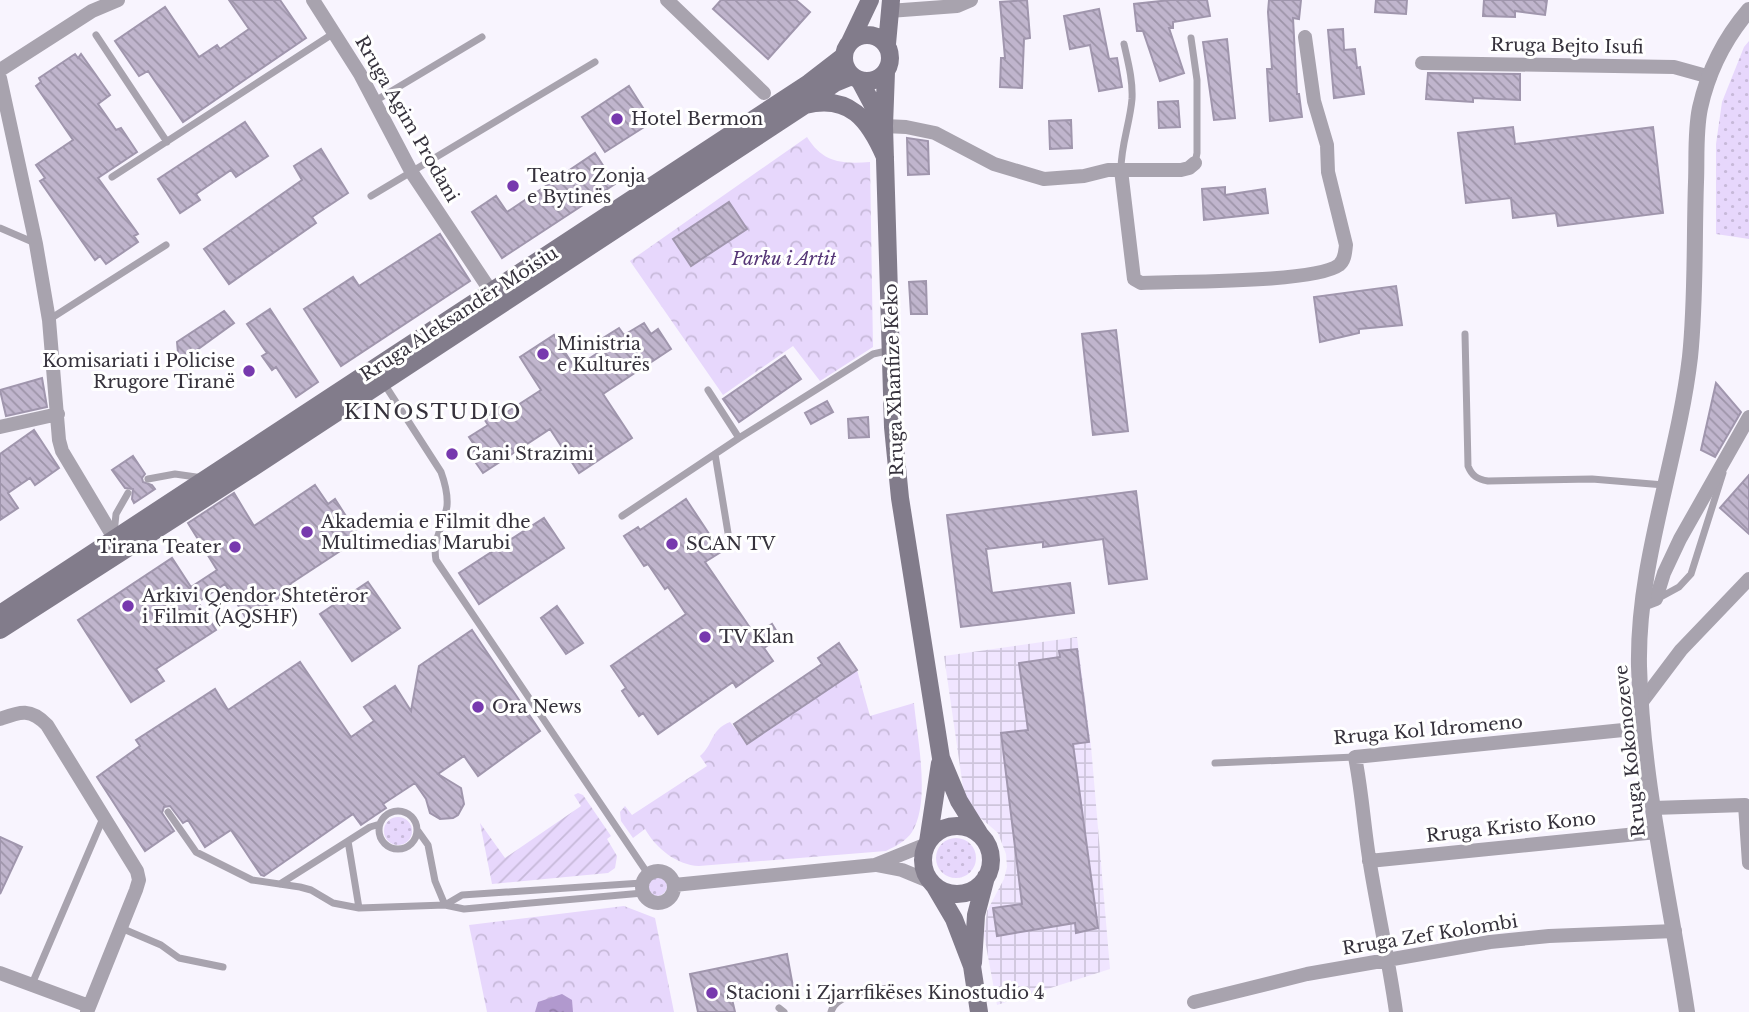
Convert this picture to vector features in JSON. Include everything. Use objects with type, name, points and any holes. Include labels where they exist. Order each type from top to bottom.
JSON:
[{"type":"main road","points":[[870,0],[847,49],[847,71],[856,79],[884,126]]},
{"type":"main road","points":[[805,104],[835,83],[856,79],[870,82],[879,79],[886,72],[890,63],[887,44],[890,6]]},
{"type":"main road","points":[[847,49],[856,37],[870,35],[887,44]]},
{"type":"main road","name":"Rruga Aleksandër Moisiu","points":[[0,630],[249,470],[492,293],[809,83],[847,49]]},
{"type":"main road","name":"Rruga Xhanfize Keko","points":[[886,72],[884,126],[893,427],[897,477],[941,758],[959,801],[979,833]]},
{"type":"main road","points":[[805,104],[832,102],[849,108],[868,124],[885,158]]},
{"type":"main road","name":"Rruga Aleksandër Moisiu","points":[[0,614],[207,479],[378,375],[403,367],[805,104]]},
{"type":"main road","name":"Rruga Xhanfize Keko","points":[[927,843],[941,758]]},
{"type":"main road","points":[[972,966],[976,915],[991,859],[985,840],[979,833],[970,828],[951,826],[942,829],[927,843],[923,864],[954,919],[972,966],[979,1012]]},
{"type":"main road","points":[[933,884],[952,894],[962,893],[980,885],[986,877]]},
{"type":"street","points":[[0,71],[92,11],[118,0]]},
{"type":"street","name":"Rruga Agim Prodani","points":[[313,0],[360,74],[412,173],[492,293]]},
{"type":"street","points":[[667,0],[764,93]]},
{"type":"street","points":[[890,6],[957,6],[971,0]]},
{"type":"street","points":[[1741,0],[1749,8]]},
{"type":"street","name":"Rruga Kokonozeve","points":[[1687,1012],[1653,808],[1643,728],[1639,664],[1650,601],[1664,485],[1692,336],[1699,112],[1710,77],[1726,41],[1749,8]]},
{"type":"street","points":[[1121,170],[1134,279],[1141,283],[1268,278],[1327,270],[1341,264],[1346,246],[1328,172],[1327,145],[1314,101],[1305,37]]},
{"type":"street","name":"Rruga Bejto Isufi","points":[[1422,63],[1675,67],[1710,77]]},
{"type":"street","points":[[0,78],[36,244],[49,320],[62,451],[114,538]]},
{"type":"street","points":[[884,126],[906,127],[935,134],[994,164],[1044,179],[1121,170],[1181,170],[1195,163]]},
{"type":"street","points":[[0,427],[58,414]]},
{"type":"street","points":[[1650,601],[1680,539],[1749,417]]},
{"type":"street","points":[[1641,703],[1681,650],[1749,579]]},
{"type":"street","points":[[0,720],[16,712],[33,714],[41,719],[104,815],[137,871],[139,880],[88,1009],[0,972]]},
{"type":"street","name":"Rruga Kol Idromeno","points":[[1355,757],[1643,728]]},
{"type":"street","points":[[1355,757],[1369,861],[1396,1012]]},
{"type":"street","points":[[1653,808],[1745,805],[1749,863]]},
{"type":"street","name":"Rruga Kristo Kono","points":[[1369,861],[1657,832]]},
{"type":"street","points":[[875,865],[927,843]]},
{"type":"street","points":[[674,885],[875,865],[902,870],[933,884]]},
{"type":"street","points":[[662,871],[670,876],[674,885],[668,899],[659,903],[650,901],[644,883],[662,871]]},
{"type":"street","name":"Rruga Zef Kolombi","points":[[1194,1002],[1307,974],[1490,942],[1549,936],[1675,931]]},
{"type":"lane","points":[[112,177],[334,33]]},
{"type":"lane","points":[[96,35],[167,142]]},
{"type":"lane","points":[[375,101],[482,37]]},
{"type":"lane","points":[[1191,38],[1197,80],[1195,163]]},
{"type":"lane","points":[[1121,170],[1121,156],[1132,100],[1132,83],[1124,44]]},
{"type":"lane","points":[[371,196],[595,62]]},
{"type":"lane","points":[[0,228],[36,244]]},
{"type":"lane","points":[[49,320],[166,245]]},
{"type":"lane","points":[[1465,334],[1468,466],[1470,473],[1477,479],[1591,479],[1664,485]]},
{"type":"lane","points":[[622,516],[873,354],[892,349]]},
{"type":"lane","points":[[378,375],[441,472],[447,504],[436,539],[436,560],[644,883]]},
{"type":"lane","points":[[708,390],[739,438]]},
{"type":"lane","points":[[715,454],[729,539]]},
{"type":"lane","points":[[1650,601],[1684,584],[1694,568],[1729,454]]},
{"type":"lane","points":[[148,479],[175,474],[207,479]]},
{"type":"lane","points":[[114,538],[116,514],[128,493]]},
{"type":"lane","name":"Rruga Kol Idromeno","points":[[1215,763],[1355,757]]},
{"type":"lane","points":[[418,831],[412,845],[405,849],[391,849],[381,839],[380,824],[384,817],[398,811],[412,817],[428,845],[433,873],[445,905]]},
{"type":"lane","points":[[168,812],[196,852],[252,880],[311,890],[333,904],[359,908],[445,905],[464,909],[512,905],[644,883]]},
{"type":"lane","points":[[32,984],[104,815]]},
{"type":"lane","points":[[279,884],[370,827],[380,824]]},
{"type":"lane","points":[[348,841],[359,908]]},
{"type":"lane","points":[[445,905],[462,895],[644,883]]},
{"type":"lane","points":[[511,892],[512,905]]},
{"type":"lane","points":[[121,928],[161,945],[179,958],[223,967]]},
{"type":"lane","points":[[831,1012],[832,1007],[840,1000],[888,988]]},
{"type":"shaded area","points":[[1077,637],[1091,746],[1110,969],[997,1005],[984,935],[987,911],[1004,879],[1006,854],[998,833],[975,813],[964,794],[944,656]]},
{"type":"green space","points":[[1749,41],[1749,239],[1716,234],[1716,144],[1722,102],[1744,47]]},
{"type":"green space","name":"Parku i Artit","points":[[807,137],[820,152],[834,160],[870,162],[873,347],[820,381],[793,346],[723,395],[630,261]]},
{"type":"green space","points":[[857,670],[870,716],[914,703],[921,769],[921,804],[912,832],[900,843],[886,851],[699,866],[682,862],[667,854],[645,829],[633,838],[621,821],[620,812],[625,806],[632,815],[707,766],[700,756],[715,733],[724,725],[730,722],[748,744]]},
{"type":"green space","points":[[574,795],[583,795],[611,836],[607,839],[617,856],[615,868],[608,873],[492,884],[480,823],[505,858],[581,806]]},
{"type":"green space","points":[[398,817],[408,821],[412,831],[408,841],[398,845],[388,841],[384,831],[388,821]]},
{"type":"green space","points":[[956,838],[970,844],[976,858],[970,872],[956,878],[942,872],[936,858],[942,844]]},
{"type":"green space","points":[[657,876],[664,879],[667,886],[664,893],[657,896],[650,893],[647,886],[650,879]]},
{"type":"green space","points":[[624,906],[655,918],[674,1012],[487,1012],[469,925]]},
{"type":"water","points":[[562,994],[572,1000],[573,1012],[535,1012],[538,1002]]},
{"type":"building","points":[[229,0],[280,0],[306,38],[183,122],[148,71],[139,76],[115,41],[165,7],[199,57],[217,45],[220,49],[249,29]]},
{"type":"building","points":[[721,0],[796,0],[810,12],[768,59],[713,9]]},
{"type":"building","points":[[1027,0],[1030,38],[1024,39],[1022,88],[1000,87],[1001,58],[1005,58],[1000,2]]},
{"type":"building","points":[[1207,0],[1210,16],[1173,22],[1173,28],[1169,28],[1184,73],[1160,81],[1143,31],[1137,31],[1134,4]]},
{"type":"building","points":[[1269,0],[1301,0],[1299,19],[1293,18],[1297,94],[1302,117],[1270,121],[1267,69],[1272,69]]},
{"type":"building","points":[[1376,0],[1407,0],[1406,14],[1375,12]]},
{"type":"building","points":[[1484,0],[1547,0],[1545,15],[1515,11],[1515,17],[1483,16]]},
{"type":"building","points":[[1099,9],[1109,59],[1117,58],[1122,87],[1099,91],[1090,45],[1070,49],[1064,16]]},
{"type":"building","points":[[1343,29],[1344,50],[1355,49],[1364,94],[1334,98],[1328,30]]},
{"type":"building","points":[[1227,39],[1235,118],[1214,120],[1203,42]]},
{"type":"building","points":[[75,54],[78,58],[81,54],[110,95],[98,104],[116,130],[121,128],[137,152],[98,178],[138,234],[134,236],[138,242],[106,264],[100,256],[95,260],[40,181],[45,178],[36,165],[73,140],[36,86],[41,82],[39,78]]},
{"type":"building","points":[[1428,73],[1520,74],[1520,100],[1473,98],[1473,102],[1426,99]]},
{"type":"building","name":"Hotel Bermon","points":[[629,86],[652,122],[605,152],[582,117]]},
{"type":"building","points":[[1178,101],[1180,127],[1159,128],[1158,102]]},
{"type":"building","points":[[1071,120],[1072,148],[1050,149],[1049,121]]},
{"type":"building","points":[[245,122],[268,156],[236,177],[231,170],[196,194],[200,200],[180,213],[158,179]]},
{"type":"building","points":[[1513,127],[1515,144],[1653,127],[1663,213],[1558,226],[1556,213],[1513,218],[1511,198],[1466,203],[1458,133]]},
{"type":"building","points":[[907,138],[928,141],[929,174],[908,175]]},
{"type":"building","points":[[321,149],[348,193],[312,217],[316,223],[229,284],[204,249],[302,180],[294,166]]},
{"type":"building","points":[[595,153],[615,184],[502,258],[472,212],[496,196],[507,212]]},
{"type":"building","points":[[1225,187],[1225,195],[1265,189],[1268,213],[1204,220],[1202,189]]},
{"type":"building","points":[[729,202],[747,229],[691,266],[673,239]]},
{"type":"building","points":[[440,234],[470,281],[341,366],[304,309],[353,277],[359,286]]},
{"type":"building","points":[[926,281],[927,314],[911,314],[909,282]]},
{"type":"building","points":[[1396,286],[1402,325],[1359,329],[1359,333],[1320,342],[1314,297]]},
{"type":"building","points":[[270,309],[318,382],[296,397],[276,367],[272,370],[262,356],[267,353],[247,324]]},
{"type":"building","points":[[224,311],[234,323],[179,363],[177,342]]},
{"type":"building","points":[[644,323],[651,334],[658,329],[671,349],[603,394],[632,438],[579,473],[550,429],[483,473],[469,453],[477,449],[469,437],[488,425],[483,417],[499,406],[504,414],[541,390],[520,357],[554,335],[575,368],[608,346],[603,338],[619,328],[624,335]]},
{"type":"building","points":[[1116,330],[1128,431],[1093,435],[1082,334]]},
{"type":"building","points":[[785,356],[801,379],[739,422],[723,399]]},
{"type":"building","points":[[42,378],[47,407],[6,416],[0,390]]},
{"type":"building","points":[[1716,383],[1741,412],[1715,457],[1701,450]]},
{"type":"building","points":[[827,401],[833,412],[811,424],[805,413]]},
{"type":"building","points":[[868,417],[869,437],[849,438],[848,419]]},
{"type":"building","points":[[34,430],[59,468],[35,485],[30,478],[8,493],[18,508],[0,520],[0,454]]},
{"type":"building","points":[[133,456],[145,474],[143,482],[155,489],[134,503],[133,489],[125,488],[112,470]]},
{"type":"building","points":[[1749,475],[1749,534],[1720,508]]},
{"type":"building","points":[[315,485],[328,504],[335,499],[360,538],[290,584],[293,589],[246,618],[225,584],[198,602],[216,630],[156,669],[164,681],[131,702],[78,620],[172,558],[191,587],[217,570],[188,523],[234,493],[254,526]]},
{"type":"building","points":[[1136,491],[1147,579],[1109,584],[1103,539],[1043,547],[1043,542],[986,549],[992,593],[1070,583],[1074,613],[961,627],[947,515]]},
{"type":"building","name":"TV Klan","points":[[686,499],[721,552],[705,562],[755,635],[772,624],[780,637],[764,648],[773,661],[736,687],[733,682],[658,734],[643,713],[639,716],[622,691],[626,688],[611,666],[686,614],[648,564],[644,566],[624,536],[638,527],[640,530]]},
{"type":"building","points":[[544,518],[564,548],[479,604],[459,573]]},
{"type":"building","points":[[368,582],[400,628],[352,661],[320,614]]},
{"type":"building","points":[[557,606],[583,643],[566,654],[541,618]]},
{"type":"building","points":[[472,630],[540,731],[478,776],[464,756],[438,774],[461,788],[464,804],[453,818],[440,819],[430,813],[426,799],[415,783],[383,804],[386,808],[361,825],[353,814],[264,876],[231,830],[205,847],[188,820],[183,823],[170,806],[164,807],[162,813],[174,831],[145,851],[97,777],[140,746],[136,740],[215,689],[228,710],[300,662],[351,737],[374,721],[364,707],[395,686],[411,711],[419,666]]},
{"type":"building","points":[[839,643],[857,670],[747,744],[734,724],[822,664],[818,658]]},
{"type":"building","points":[[1077,649],[1089,742],[1073,744],[1098,928],[1076,933],[1075,923],[997,936],[993,908],[1022,904],[1001,733],[1028,730],[1019,663],[1060,657],[1059,651]]},
{"type":"building","points":[[0,837],[22,847],[0,894]]},
{"type":"building","points":[[787,954],[793,987],[732,999],[735,1012],[698,1012],[690,974]]},
{"type":"place","name":"Hotel Bermon","points":[[617,119]]},
{"type":"place","name":"Teatro Zonja e Bytinës","points":[[513,186]]},
{"type":"place","name":"Ministria e Kulturës","points":[[543,354]]},
{"type":"place","name":"Komisariati i Policise Rrugore Tiranë","points":[[249,371]]},
{"type":"place","name":"Gani Strazimi","points":[[452,454]]},
{"type":"place","name":"Akademia e Filmit dhe Multimedias Marubi","points":[[307,532]]},
{"type":"place","name":"SCAN TV","points":[[672,544]]},
{"type":"place","name":"Tirana Teater","points":[[235,547]]},
{"type":"place","name":"Arkivi Qendor Shtetëror i Filmit (AQSHF)","points":[[128,606]]},
{"type":"place","name":"TV Klan","points":[[705,637]]},
{"type":"place","name":"Ora News","points":[[478,707]]},
{"type":"place","name":"Stacioni i Zjarrfikëses Kinostudio 4","points":[[712,993]]},
{"type":"district","name":"KINOSTUDIO","points":[[433,412]]}]
